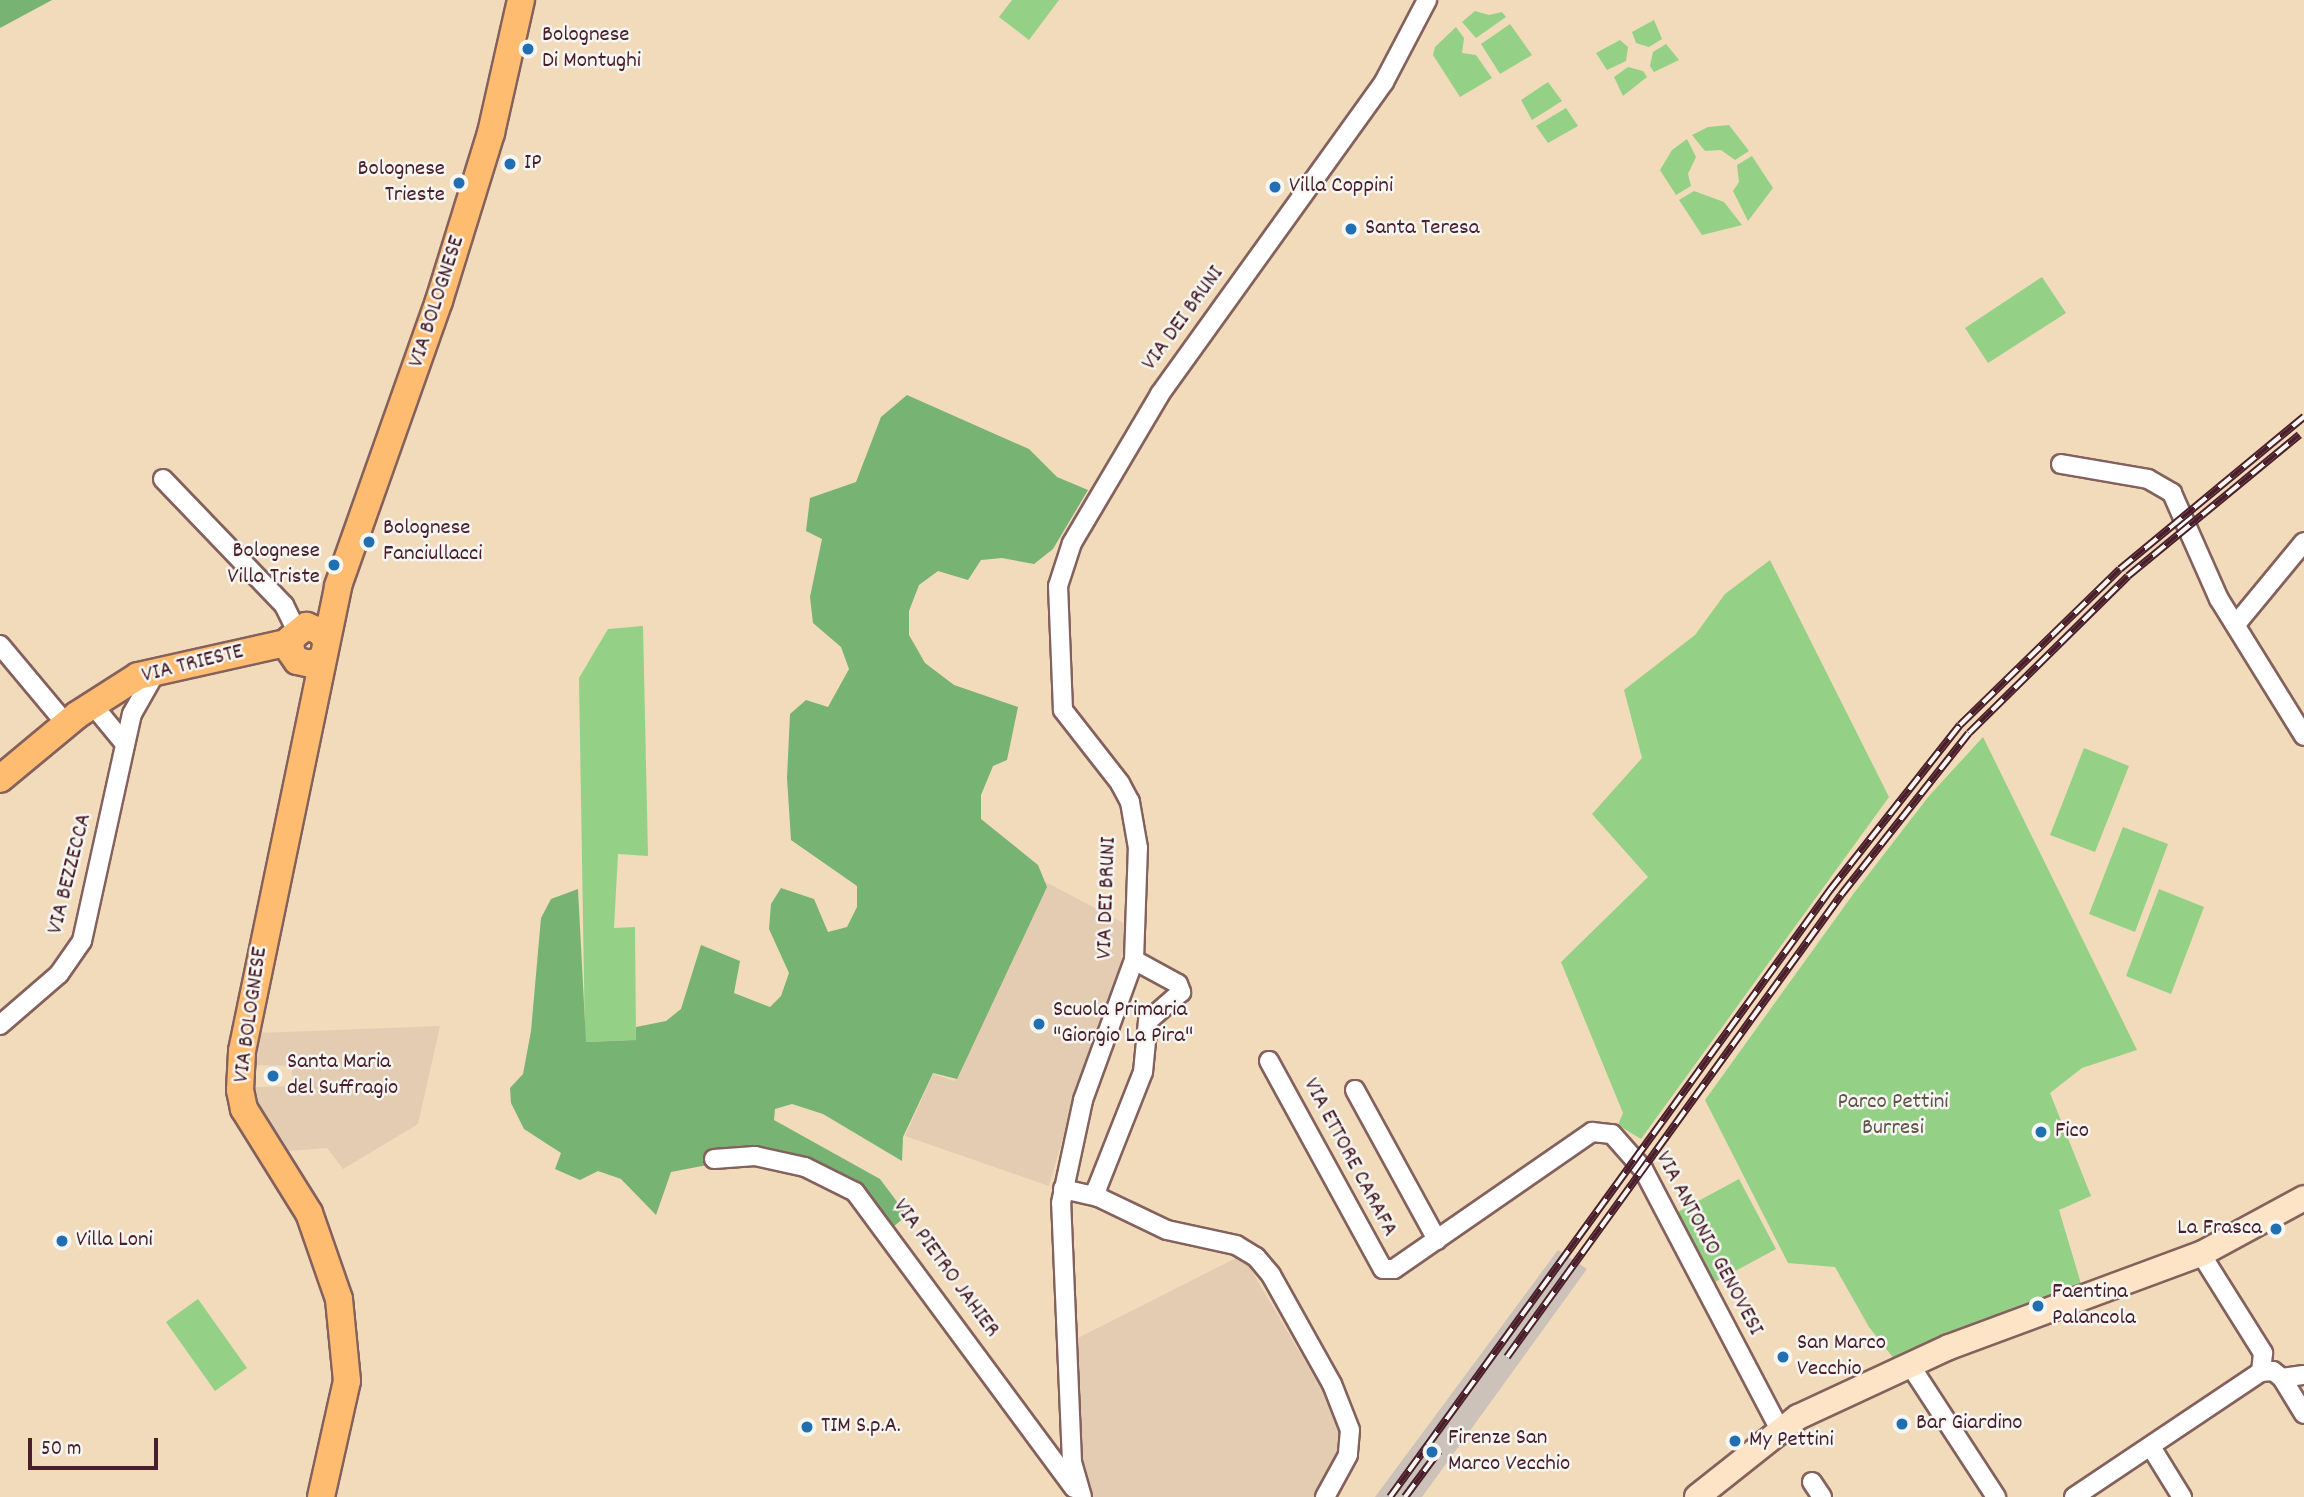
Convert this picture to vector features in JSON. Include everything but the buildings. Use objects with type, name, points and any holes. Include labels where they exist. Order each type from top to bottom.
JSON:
[{"type":"main road","name":"VIA BOLOGNESE","points":[[321,1497],[347,1381],[339,1299],[310,1213],[244,1109],[240,1078],[308,640],[335,598],[439,301],[497,113],[521,0]]},
{"type":"main road","name":"VIA TRIESTE","points":[[0,779],[92,704],[158,670],[308,640]]},
{"type":"street","name":"VIA DEI BRUNI","points":[[1081,1497],[1072,1462],[1066,1371],[1063,1189],[1083,1100],[1134,960],[1138,848],[1130,802],[1105,760],[1063,710],[1058,586],[1063,566],[1091,508],[1160,394],[1368,106],[1427,0]]},
{"type":"street","points":[[2061,464],[2148,479],[2168,489],[2218,599],[2237,623],[2304,736]]},
{"type":"street","points":[[163,479],[284,605],[308,640]]},
{"type":"street","points":[[2237,623],[2304,542]]},
{"type":"street","points":[[0,645],[66,724]]},
{"type":"street","name":"VIA BEZZECCA","points":[[0,1025],[59,974],[82,941],[136,704],[158,670]]},
{"type":"street","points":[[92,704],[125,744]]},
{"type":"street","points":[[1098,1197],[1097,1188],[1143,1072],[1148,1021],[1181,992],[1178,984],[1134,960]]},
{"type":"street","name":"VIA ETTORE CARAFA","points":[[1269,1061],[1376,1259],[1383,1269],[1394,1269]]},
{"type":"street","points":[[1355,1090],[1437,1240]]},
{"type":"street","name":"VIA ANTONIO GENOVESI","points":[[1394,1269],[1592,1132],[1612,1134],[1643,1170],[1779,1428]]},
{"type":"street","name":"VIA PIETRO JAHIER","points":[[714,1159],[755,1156],[805,1167],[838,1180],[855,1192],[1081,1497]]},
{"type":"street","points":[[1063,1189],[1098,1197],[1167,1230],[1236,1245],[1256,1257],[1271,1275],[1332,1384],[1350,1430],[1348,1455],[1325,1497]]},
{"type":"street","points":[[1697,1497],[1779,1428],[1949,1346],[2202,1254],[2304,1198]]},
{"type":"street","points":[[2202,1254],[2263,1353],[2261,1372]]},
{"type":"street","points":[[1910,1365],[1996,1497]]},
{"type":"street","points":[[2074,1497],[2261,1372],[2273,1371],[2281,1378],[2304,1415]]},
{"type":"street","points":[[2281,1378],[2304,1375]]},
{"type":"street","points":[[2151,1447],[2182,1497]]},
{"type":"shaded area","name":"Scuola Primaria \"Giorgio La Pira\"","points":[[1038,878],[1127,925],[1119,976],[1082,1072],[1049,1186],[905,1136],[933,1074],[955,1081]]},
{"type":"shaded area","points":[[440,1026],[418,1124],[343,1169],[327,1148],[288,1151],[255,1098],[254,1087],[292,1086],[292,1066],[254,1065],[258,1033]]},
{"type":"shaded area","points":[[1558,1250],[1587,1269],[1422,1497],[1375,1497]]},
{"type":"shaded area","points":[[1238,1257],[1247,1263],[1336,1414],[1343,1437],[1329,1475],[1315,1497],[1090,1497],[1078,1466],[1072,1341]]},
{"type":"green space","points":[[0,0],[52,0],[0,28]]},
{"type":"green space","points":[[1012,0],[1059,0],[1029,40],[999,17]]},
{"type":"green space","points":[[1475,11],[1489,15],[1502,12],[1506,17],[1476,38],[1462,22]]},
{"type":"green space","points":[[1654,20],[1662,39],[1649,47],[1636,43],[1632,32]]},
{"type":"green space","points":[[1510,24],[1532,55],[1500,74],[1481,44]]},
{"type":"green space","points":[[1456,27],[1464,38],[1462,53],[1476,55],[1492,78],[1460,97],[1433,55],[1435,47]]},
{"type":"green space","points":[[1620,40],[1628,47],[1626,61],[1607,70],[1596,53]]},
{"type":"green space","points":[[1666,44],[1679,60],[1654,72],[1650,66],[1653,52]]},
{"type":"green space","points":[[1628,67],[1643,71],[1647,77],[1623,96],[1614,77]]},
{"type":"green space","points":[[1548,82],[1562,101],[1532,120],[1521,100]]},
{"type":"green space","points":[[1566,108],[1578,126],[1548,143],[1536,126]]},
{"type":"green space","points":[[1729,125],[1749,151],[1735,160],[1721,150],[1705,151],[1692,135],[1708,127]]},
{"type":"green space","points":[[1687,139],[1696,157],[1688,174],[1691,186],[1676,195],[1660,170],[1672,150]]},
{"type":"green space","points":[[1752,156],[1773,188],[1748,221],[1733,191],[1739,182],[1737,165]]},
{"type":"green space","points":[[1694,191],[1724,202],[1742,225],[1702,235],[1679,200]]},
{"type":"green space","points":[[2042,277],[2066,313],[1988,363],[1965,328]]},
{"type":"green space","points":[[907,395],[1029,449],[1057,477],[1088,490],[1053,549],[1034,564],[1002,558],[981,560],[968,580],[938,571],[919,585],[909,611],[909,635],[925,663],[954,685],[1018,707],[1007,760],[993,766],[981,795],[981,819],[1038,865],[1047,887],[957,1079],[933,1073],[903,1137],[902,1161],[823,1114],[792,1104],[775,1109],[774,1120],[880,1179],[907,1215],[892,1228],[870,1194],[844,1177],[817,1163],[774,1152],[671,1172],[656,1215],[621,1179],[598,1171],[580,1180],[555,1169],[561,1153],[524,1129],[511,1103],[510,1088],[523,1074],[531,1031],[541,918],[551,899],[578,889],[586,1042],[636,1040],[636,1027],[666,1021],[681,1009],[701,945],[740,961],[734,993],[770,1007],[781,996],[789,973],[769,929],[771,904],[781,888],[814,899],[828,932],[847,927],[857,907],[857,886],[791,840],[787,778],[790,714],[806,700],[828,707],[849,669],[841,647],[813,623],[810,597],[822,539],[806,531],[810,498],[856,482],[881,417]]},
{"type":"green space","points":[[1770,560],[1889,797],[1641,1139],[1618,1125],[1623,1113],[1561,962],[1648,877],[1592,814],[1642,758],[1624,690],[1695,635],[1725,594]]},
{"type":"green space","points":[[643,626],[648,856],[618,854],[614,928],[635,927],[636,1040],[585,1042],[579,678],[608,629]]},
{"type":"green space","name":"Parco Pettini Burresi","points":[[1983,737],[2137,1050],[2082,1068],[2050,1093],[2091,1196],[2059,1210],[2082,1287],[1895,1360],[1869,1327],[1835,1267],[1788,1263],[1705,1100],[1854,893],[1929,796]]},
{"type":"green space","points":[[2084,748],[2129,766],[2095,852],[2050,835]]},
{"type":"green space","points":[[2123,827],[2168,844],[2135,932],[2089,914]]},
{"type":"green space","points":[[2159,889],[2204,907],[2171,994],[2126,976]]},
{"type":"green space","points":[[1739,1179],[1776,1249],[1715,1282],[1678,1212]]},
{"type":"green space","points":[[198,1299],[247,1368],[215,1391],[166,1322]]},
{"type":"railway","points":[[1390,1497],[1830,890],[1960,725],[2120,569],[2304,417]]},
{"type":"railway","points":[[1507,1357],[1841,895],[1969,733],[2128,576],[2299,435]]},
{"type":"railway","points":[[1405,1497],[1439,1451]]},
{"type":"place","name":"Bolognese Di Montughi","points":[[528,49]]},
{"type":"place","name":"IP","points":[[510,164]]},
{"type":"place","name":"Bolognese Trieste","points":[[459,183]]},
{"type":"place","name":"Villa Coppini","points":[[1275,187]]},
{"type":"place","name":"Santa Teresa","points":[[1351,229]]},
{"type":"place","name":"Bolognese Fanciullacci","points":[[369,542]]},
{"type":"place","name":"Bolognese Villa Triste","points":[[334,565]]},
{"type":"place","name":"Scuola Primaria \"Giorgio La Pira\"","points":[[1039,1024]]},
{"type":"place","name":"Santa Maria del Suffragio","points":[[273,1076]]},
{"type":"place","name":"Fico","points":[[2041,1132]]},
{"type":"place","name":"La Frasca","points":[[2276,1229]]},
{"type":"place","name":"Villa Loni","points":[[62,1241]]},
{"type":"place","name":"Faentina Palancola","points":[[2038,1306]]},
{"type":"place","name":"San Marco Vecchio","points":[[1783,1357]]},
{"type":"place","name":"Bar Giardino","points":[[1902,1424]]},
{"type":"place","name":"TIM S.p.A.","points":[[807,1427]]},
{"type":"place","name":"My Pettini","points":[[1735,1441]]},
{"type":"place","name":"Firenze San Marco Vecchio","points":[[1432,1452]]}]
